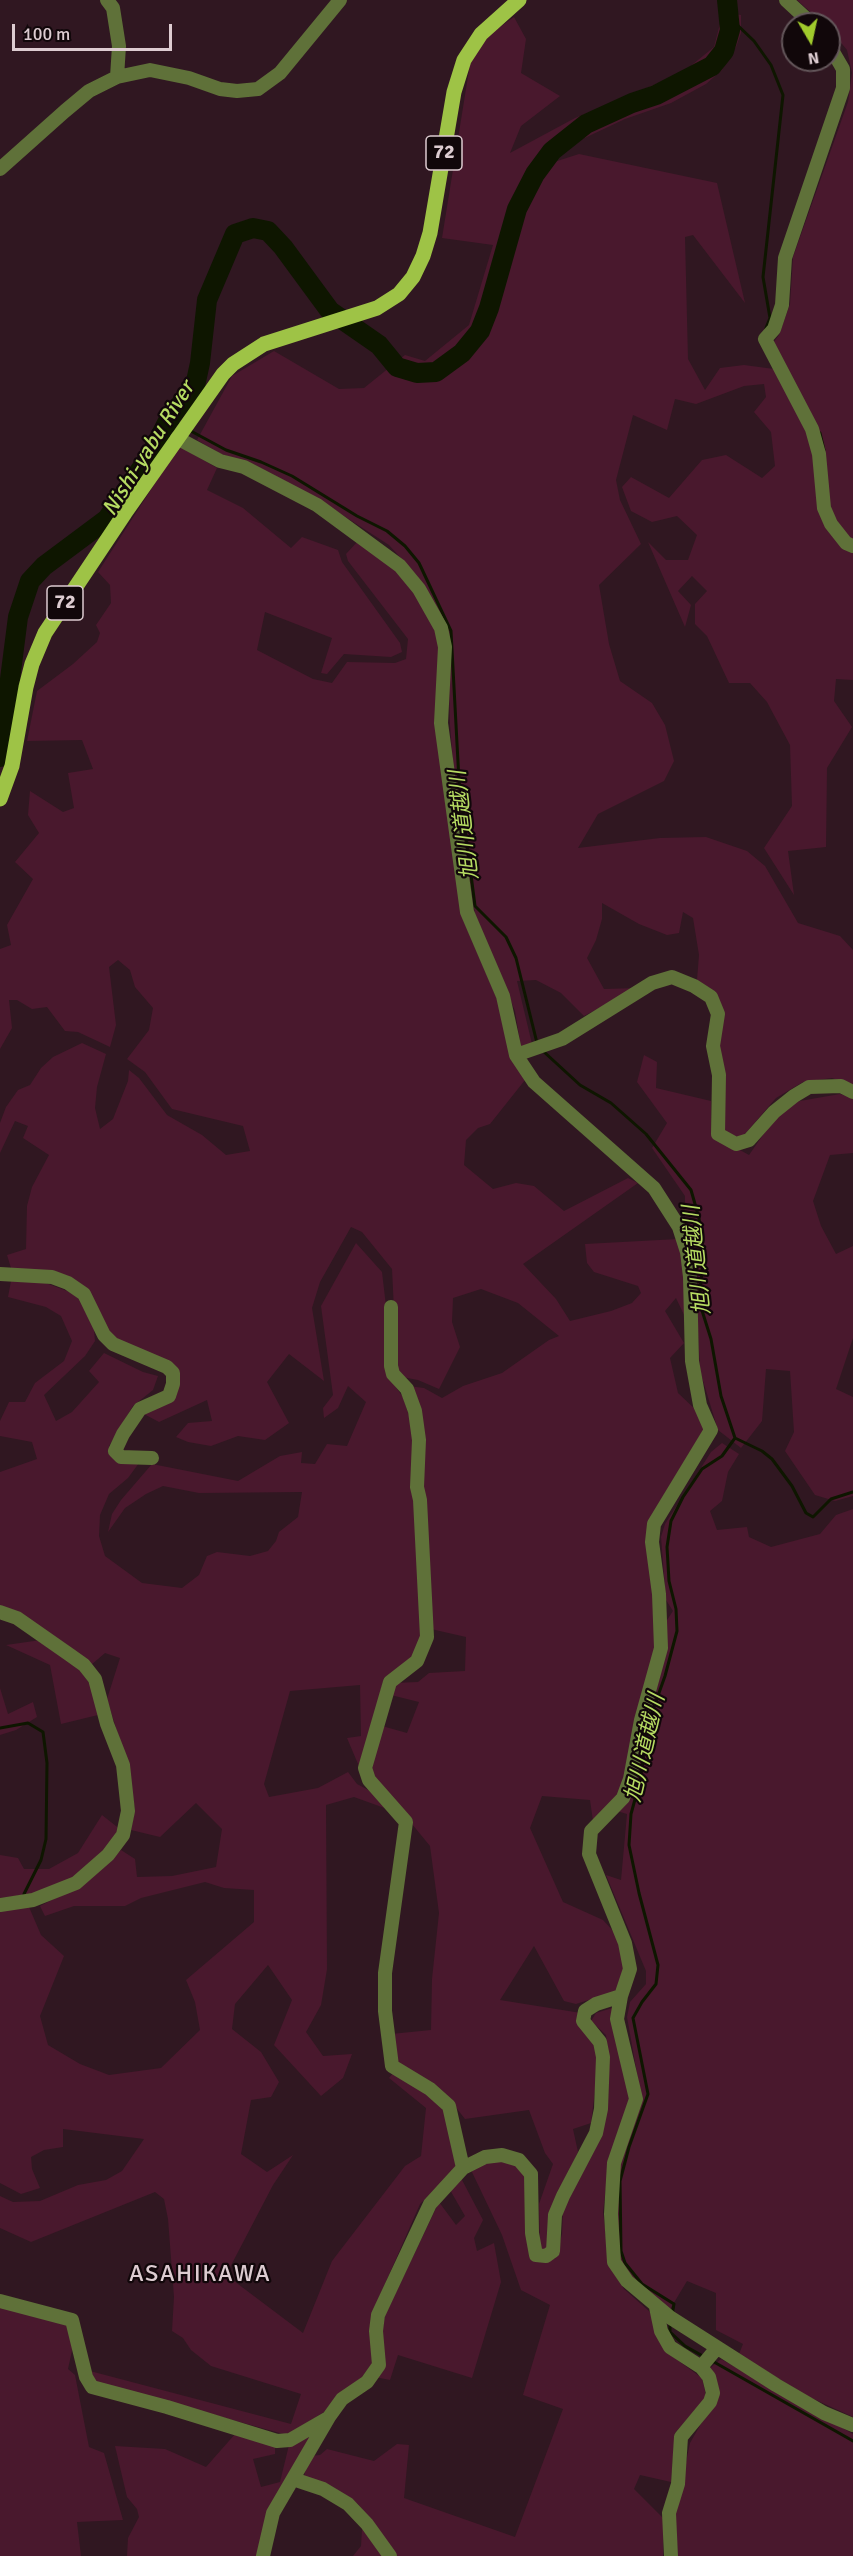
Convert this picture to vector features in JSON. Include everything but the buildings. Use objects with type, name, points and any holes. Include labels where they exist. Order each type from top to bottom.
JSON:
[{"type":"main road","name":"72","points":[[0,799],[12,766],[32,664],[45,633],[223,374],[264,344],[377,308],[399,294],[413,277],[430,233],[454,92],[464,60],[481,34],[519,0]]},
{"type":"street","points":[[107,0],[113,8],[119,46],[117,77]]},
{"type":"street","points":[[0,169],[73,104],[89,92],[117,77],[150,70],[189,78],[219,89],[237,91],[258,89],[280,74],[340,0]]},
{"type":"street","points":[[786,0],[799,12]]},
{"type":"street","points":[[841,66],[843,88],[784,258],[782,305],[774,329],[765,339],[812,429],[819,454],[824,508],[831,524],[846,543],[853,546]]},
{"type":"street","points":[[184,430],[220,461],[244,467],[317,505],[400,566],[419,590],[441,628],[445,647],[441,723],[467,912],[503,996],[516,1055],[534,1082],[654,1188],[679,1227],[687,1252],[689,1269],[693,1361],[700,1405],[711,1430],[654,1524],[652,1542],[659,1594],[661,1648],[640,1720],[630,1779],[623,1798],[591,1831],[588,1854],[625,1943],[630,1969],[621,1996],[617,2019],[636,2099],[614,2163],[611,2214],[614,2262],[627,2281],[656,2307],[716,2349],[824,2413],[853,2425]]},
{"type":"street","points":[[516,1055],[562,1039],[652,983],[672,977],[694,986],[711,997],[718,1014],[713,1046],[719,1075],[718,1134],[736,1144],[749,1140],[774,1112],[810,1087],[842,1086],[853,1092]]},
{"type":"street","points":[[0,1274],[52,1277],[68,1283],[84,1294],[104,1335],[113,1344],[167,1367],[173,1373],[173,1384],[169,1396],[140,1409],[123,1434],[115,1451],[121,1456],[152,1458]]},
{"type":"street","points":[[391,1307],[391,1366],[393,1374],[407,1389],[415,1411],[419,1440],[417,1487],[420,1500],[427,1637],[417,1661],[390,1682],[365,1768],[369,1780],[406,1822],[385,1973],[385,2011],[392,2066],[430,2089],[449,2106],[463,2168]]},
{"type":"street","points":[[0,1612],[17,1618],[70,1654],[84,1665],[95,1679],[107,1724],[123,1765],[128,1800],[127,1823],[123,1835],[108,1855],[76,1883],[33,1900],[0,1905]]},
{"type":"street","points":[[263,2556],[273,2513],[329,2417],[342,2399],[367,2382],[379,2365],[376,2331],[378,2315],[430,2204],[463,2168],[485,2157],[501,2155],[519,2160],[531,2174],[532,2233],[536,2255],[546,2256],[553,2252],[555,2215],[596,2133],[601,2109],[603,2057],[600,2042],[583,2021],[585,2011],[596,2004],[621,1996]]},
{"type":"street","points":[[0,2301],[72,2320],[86,2377],[92,2387],[277,2440],[290,2440],[329,2417]]},
{"type":"street","points":[[656,2307],[661,2331],[670,2347],[701,2367],[709,2377],[713,2393],[710,2402],[681,2437],[678,2484],[669,2513],[670,2556]]},
{"type":"street","points":[[701,2367],[716,2349]]},
{"type":"street","points":[[293,2479],[323,2489],[348,2504],[367,2524],[390,2556]]},
{"type":"shaded area","points":[[797,0],[853,0],[853,544],[827,506],[821,453],[772,344],[779,335],[790,304],[793,257],[848,102],[852,73],[847,50],[841,43],[841,12],[810,12]]},
{"type":"shaded area","points":[[723,12],[741,15],[741,33],[736,47],[722,70],[706,84],[671,103],[625,119],[574,143],[551,163],[579,154],[717,183],[745,303],[693,235],[685,237],[688,359],[705,390],[720,368],[744,365],[774,369],[806,425],[815,455],[819,507],[853,552],[853,680],[836,679],[834,701],[852,727],[827,768],[826,847],[788,851],[794,895],[764,848],[792,806],[790,745],[767,702],[750,683],[729,683],[707,636],[695,624],[695,604],[707,591],[692,576],[678,591],[691,605],[685,627],[648,542],[666,560],[688,560],[697,535],[677,516],[652,522],[631,511],[622,487],[631,477],[669,498],[702,460],[726,455],[762,478],[775,466],[771,432],[754,412],[766,397],[764,384],[744,386],[696,404],[675,399],[667,430],[633,415],[616,480],[620,500],[641,544],[599,585],[609,644],[620,681],[652,703],[665,725],[674,761],[664,781],[598,814],[578,848],[660,838],[706,837],[747,851],[765,866],[798,923],[840,936],[853,950],[853,1085],[832,1078],[803,1082],[776,1098],[744,1135],[735,1137],[723,1131],[717,1044],[723,1012],[716,992],[697,980],[699,955],[693,918],[683,912],[679,933],[667,935],[639,924],[602,903],[602,919],[596,940],[587,958],[604,989],[638,988],[584,1016],[561,993],[536,980],[517,981],[532,1044],[521,1047],[515,1011],[475,914],[456,798],[450,725],[448,646],[417,576],[389,545],[319,500],[255,465],[221,454],[197,440],[232,376],[274,351],[339,389],[364,388],[405,355],[425,361],[469,325],[493,245],[442,238],[470,64],[487,36],[514,17],[526,39],[521,73],[560,96],[521,126],[510,153],[575,118],[682,73],[714,47]]},
{"type":"shaded area","points":[[179,446],[217,468],[207,490],[243,508],[291,548],[302,537],[338,550],[342,562],[400,643],[402,652],[391,657],[344,654],[327,674],[321,673],[332,638],[265,612],[257,650],[313,679],[332,683],[347,662],[395,663],[406,659],[408,639],[348,561],[346,554],[358,541],[395,568],[415,591],[435,629],[442,651],[463,919],[500,1006],[525,1080],[490,1124],[478,1128],[466,1140],[464,1165],[493,1189],[516,1183],[534,1186],[564,1211],[628,1178],[638,1183],[523,1264],[556,1299],[570,1321],[611,1311],[632,1303],[641,1293],[638,1286],[594,1272],[587,1263],[585,1244],[678,1239],[685,1263],[685,1317],[676,1298],[665,1311],[684,1343],[670,1358],[678,1393],[697,1411],[705,1427],[658,1505],[656,1648],[620,1795],[593,1821],[590,1800],[542,1796],[530,1828],[563,1902],[603,1920],[616,1934],[627,1963],[617,1991],[576,2004],[564,2001],[534,1946],[500,2000],[581,2013],[595,2043],[599,2058],[591,2123],[573,2129],[578,2152],[550,2212],[547,2249],[540,2249],[539,2204],[553,2164],[545,2153],[529,2110],[465,2119],[454,2105],[396,2062],[391,2034],[431,2030],[432,1979],[439,1913],[430,1846],[375,1779],[370,1768],[382,1726],[407,1733],[419,1702],[391,1695],[394,1683],[418,1682],[429,1673],[465,1671],[466,1637],[431,1629],[408,1386],[424,1388],[442,1398],[463,1386],[502,1373],[549,1340],[559,1336],[518,1303],[481,1289],[453,1298],[452,1322],[460,1347],[439,1389],[418,1380],[402,1377],[397,1371],[392,1269],[362,1232],[351,1227],[320,1282],[312,1308],[324,1381],[289,1354],[267,1382],[289,1423],[265,1440],[238,1436],[211,1446],[188,1442],[176,1437],[188,1423],[212,1421],[207,1400],[159,1422],[144,1414],[173,1398],[175,1367],[116,1341],[107,1331],[89,1293],[11,1268],[7,1255],[26,1249],[27,1206],[32,1187],[49,1155],[23,1138],[28,1126],[15,1121],[0,1153],[0,1123],[6,1107],[18,1090],[30,1085],[41,1068],[53,1057],[82,1043],[106,1054],[97,1087],[95,1108],[100,1129],[113,1119],[128,1081],[129,1070],[139,1078],[167,1115],[202,1135],[226,1155],[250,1151],[243,1126],[172,1109],[145,1072],[127,1059],[149,1030],[153,1008],[135,987],[130,970],[118,960],[109,967],[116,1025],[110,1047],[78,1032],[65,1031],[47,1007],[32,1009],[17,1000],[9,1000],[12,1028],[0,1049],[0,949],[11,945],[7,925],[33,879],[15,862],[39,833],[28,815],[30,791],[63,812],[74,808],[68,773],[93,769],[82,740],[27,741],[37,691],[73,664],[97,642],[100,633],[96,625],[111,603],[110,585],[98,572]]},
{"type":"shaded area","points":[[644,1055],[657,1062],[656,1088],[711,1101],[711,1134],[749,1155],[774,1119],[794,1102],[840,1094],[853,1098],[853,1153],[830,1155],[813,1201],[821,1226],[836,1254],[853,1246],[853,1338],[836,1389],[853,1397],[853,1496],[835,1501],[815,1495],[785,1451],[794,1432],[790,1371],[766,1369],[762,1421],[741,1448],[718,1430],[700,1371],[694,1249],[685,1221],[685,1196],[652,1148],[667,1123],[637,1082]]},
{"type":"shaded area","points":[[356,1243],[382,1272],[389,1378],[403,1397],[412,1425],[414,1445],[411,1491],[415,1503],[422,1620],[420,1638],[415,1655],[401,1668],[384,1678],[361,1771],[347,1738],[361,1736],[360,1685],[290,1691],[264,1784],[269,1797],[318,1788],[348,1772],[357,1784],[372,1792],[390,1810],[354,1797],[326,1805],[327,1969],[321,2005],[306,2032],[323,2056],[352,2054],[343,2078],[321,2096],[274,2045],[292,2000],[268,1965],[235,2004],[232,2029],[261,2052],[279,2082],[271,2097],[251,2100],[241,2154],[267,2172],[293,2155],[273,2185],[226,2275],[303,2333],[332,2261],[405,2166],[421,2156],[426,2108],[389,2078],[393,2073],[432,2096],[443,2107],[458,2167],[420,2204],[374,2309],[374,2361],[362,2377],[338,2396],[324,2412],[287,2435],[94,2382],[90,2371],[291,2424],[301,2394],[211,2366],[191,2350],[183,2338],[172,2331],[174,2297],[168,2219],[164,2199],[155,2192],[31,2242],[0,2228],[0,2196],[13,2202],[40,2201],[78,2185],[106,2180],[122,2171],[144,2139],[63,2129],[63,2147],[44,2150],[31,2157],[32,2169],[40,2188],[21,2194],[0,2183],[0,1909],[29,1907],[41,1935],[64,1956],[40,2016],[48,2045],[80,2064],[109,2075],[161,2068],[200,2030],[195,2002],[186,1980],[254,1922],[254,1890],[224,1888],[205,1882],[141,1898],[125,1906],[74,1906],[45,1916],[40,1906],[87,1882],[121,1850],[135,1859],[137,1877],[172,1876],[216,1867],[222,1829],[196,1803],[160,1837],[131,1830],[135,1809],[125,1757],[107,1699],[120,1658],[105,1653],[91,1665],[66,1644],[23,1617],[0,1608],[0,1472],[37,1459],[32,1442],[0,1436],[0,1421],[9,1402],[25,1402],[35,1383],[64,1361],[72,1341],[61,1316],[46,1307],[8,1297],[11,1281],[43,1282],[78,1295],[93,1319],[95,1341],[85,1356],[44,1395],[56,1421],[72,1412],[99,1382],[89,1371],[104,1353],[143,1372],[158,1376],[153,1390],[133,1406],[109,1446],[110,1455],[139,1463],[128,1478],[109,1494],[100,1515],[99,1536],[105,1556],[142,1583],[182,1588],[199,1575],[207,1556],[217,1552],[250,1556],[268,1551],[276,1541],[279,1532],[298,1517],[302,1492],[199,1493],[163,1486],[125,1508],[108,1532],[112,1514],[121,1500],[152,1464],[238,1481],[280,1456],[302,1452],[301,1463],[315,1464],[327,1444],[347,1446],[366,1402],[348,1386],[338,1408],[324,1418],[323,1408],[333,1395],[321,1306]]},
{"type":"shaded area","points":[[722,1443],[739,1454],[728,1472],[722,1501],[710,1511],[717,1530],[747,1527],[749,1537],[771,1547],[820,1534],[836,1515],[853,1509],[853,2417],[805,2395],[739,2354],[743,2344],[716,2330],[716,2293],[687,2281],[669,2311],[631,2281],[617,2257],[616,2212],[620,2163],[641,2096],[627,2017],[630,2002],[646,1984],[646,1971],[606,1875],[621,1880],[627,1814],[617,1811],[667,1620],[673,1611],[666,1600],[661,1537],[665,1524],[711,1452]]},
{"type":"shaded area","points":[[41,1640],[79,1669],[92,1687],[98,1715],[61,1724],[50,1665],[6,1645]]},
{"type":"shaded area","points":[[0,1688],[8,1714],[33,1702],[37,1717],[16,1730],[0,1735]]},
{"type":"shaded area","points":[[102,1815],[121,1830],[102,1854],[74,1877],[34,1894],[0,1898],[0,1855],[18,1858],[24,1869],[49,1869],[78,1853]]},
{"type":"shaded area","points":[[612,2008],[613,2024],[630,2099],[609,2163],[603,2212],[610,2267],[624,2289],[650,2312],[669,2354],[702,2378],[705,2391],[705,2398],[675,2433],[671,2482],[640,2475],[634,2489],[663,2518],[663,2556],[397,2556],[358,2504],[331,2486],[304,2476],[310,2456],[320,2455],[327,2449],[374,2461],[397,2444],[409,2445],[404,2498],[515,2537],[563,2409],[523,2395],[550,2305],[521,2290],[502,2235],[471,2170],[489,2161],[504,2161],[521,2168],[526,2179],[531,2257],[555,2259],[562,2234],[563,2207],[601,2135],[608,2102],[609,2059],[606,2035],[591,2021],[596,2013]]},
{"type":"shaded area","points":[[461,2178],[483,2220],[474,2238],[477,2251],[494,2243],[501,2282],[472,2378],[398,2355],[390,2380],[375,2377],[385,2315],[439,2202],[456,2225],[465,2216],[450,2190]]},
{"type":"shaded area","points":[[0,2305],[67,2324],[73,2346],[68,2369],[75,2375],[89,2447],[104,2453],[123,2520],[77,2522],[81,2556],[0,2556]]},
{"type":"shaded area","points":[[721,2359],[853,2434],[853,2556],[678,2556],[675,2515],[690,2443],[706,2415],[710,2368]]},
{"type":"shaded area","points":[[236,2433],[275,2443],[275,2454],[253,2459],[261,2487],[280,2482],[289,2445],[315,2434],[258,2556],[127,2556],[128,2538],[139,2517],[137,2509],[127,2497],[115,2446],[165,2449],[206,2467]]},
{"type":"shaded area","points":[[362,2529],[384,2556],[353,2556],[361,2546]]},
{"type":"waterway","name":"Nishi-yabu River","points":[[0,757],[18,617],[30,581],[44,566],[107,519],[151,454],[169,419],[195,386],[207,300],[235,234],[253,228],[268,231],[283,247],[330,311],[379,345],[397,367],[417,373],[436,372],[462,353],[480,331],[489,308],[517,209],[535,174],[552,151],[586,124],[656,95],[712,66],[724,51],[730,30],[727,0]]},
{"type":"waterway","points":[[730,18],[754,41],[771,65],[783,95],[763,277],[770,318],[766,328]]},
{"type":"waterway","name":"旭川道越川","points":[[169,419],[180,425]]},
{"type":"waterway","name":"旭川道越川","points":[[189,430],[226,450],[292,476],[357,516],[387,531],[405,546],[419,563],[451,631],[459,781],[475,906],[506,937],[516,958],[537,1043]]},
{"type":"waterway","points":[[820,433],[824,450]]},
{"type":"waterway","name":"旭川道越川","points":[[543,1051],[580,1085],[611,1103],[646,1134],[691,1190],[699,1218],[703,1261],[699,1301],[711,1339],[721,1396],[735,1438],[722,1456],[702,1469],[683,1497],[671,1521],[667,1547],[669,1581],[676,1609],[677,1631],[665,1676],[649,1721],[640,1781],[631,1814],[629,1845],[658,1965],[656,1984],[633,2018],[648,2094],[629,2147],[620,2181],[621,2251],[625,2263],[642,2284],[674,2304],[672,2315]]},
{"type":"waterway","points":[[735,1438],[762,1451],[772,1459],[792,1486],[806,1513],[813,1517],[831,1499],[853,1492]]},
{"type":"waterway","points":[[0,1728],[28,1723],[43,1732],[47,1763],[46,1839],[41,1860],[24,1894]]},
{"type":"waterway","points":[[670,2321],[670,2332],[685,2346],[701,2355]]},
{"type":"waterway","points":[[714,2362],[853,2441]]},
{"type":"district","name":"ASAHIKAWA","points":[[200,2275]]}]
